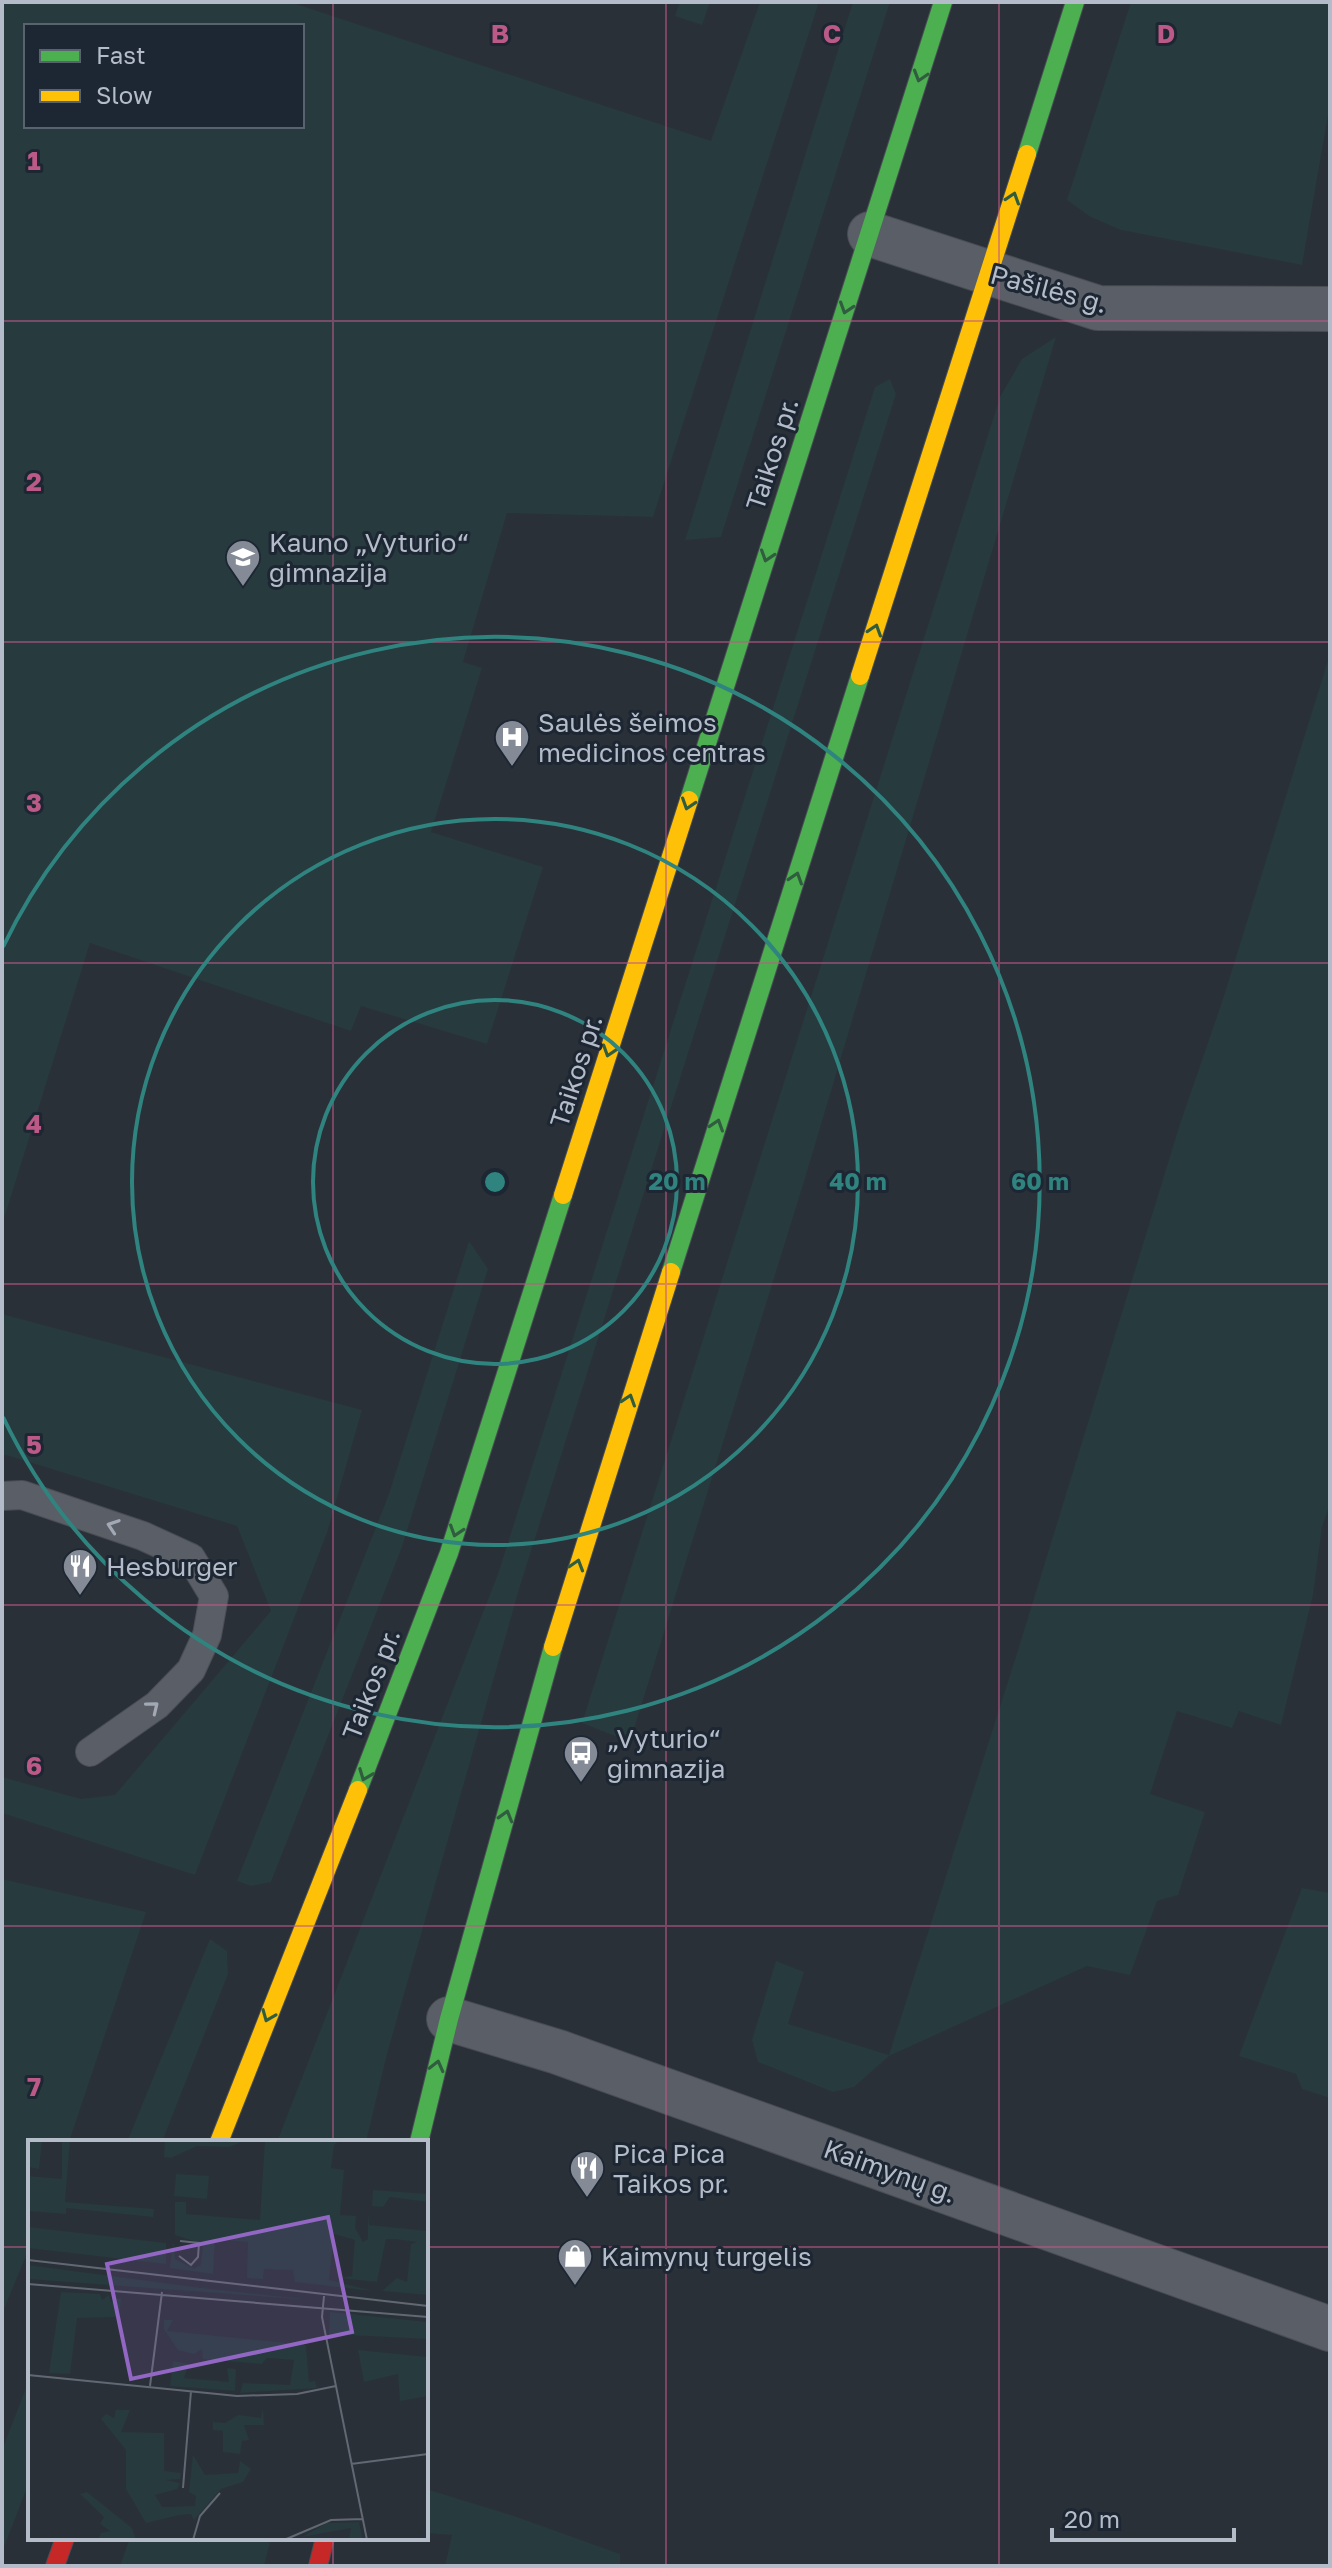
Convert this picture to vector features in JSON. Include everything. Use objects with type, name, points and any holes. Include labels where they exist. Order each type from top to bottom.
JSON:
[{"type":"main road","name":"Taikos pr.","points":[[220,2140],[449,1553],[943,2]]},
{"type":"main road","points":[[419,2140],[449,2019],[568,1594],[1075,2]]},
{"type":"main road","points":[[55,2566],[64,2540]]},
{"type":"main road","points":[[318,2566],[324,2540]]},
{"type":"street","name":"Pašilės g.","points":[[870,234],[1098,308],[1330,309]]},
{"type":"street","name":"Kaimynų g.","points":[[449,2019],[558,2052],[1330,2329]]},
{"type":"lane","points":[[2,1496],[22,1495],[143,1536],[191,1558],[214,1596],[207,1635],[191,1670],[157,1705],[90,1752]]},
{"type":"green space","name":"Kauno „Vyturio“ gimnazija","points":[[2,2],[290,2],[711,141],[760,2],[819,2],[653,517],[507,513],[463,662],[482,668],[431,832],[543,867],[487,1044],[361,1006],[351,1031],[90,943],[2,1225]]},
{"type":"green space","points":[[680,2],[710,2],[702,25],[675,16]]},
{"type":"green space","points":[[853,2],[890,2],[721,537],[685,540]]},
{"type":"green space","points":[[1131,2],[1330,2],[1330,104],[1302,265],[1121,230],[1089,216],[1067,200]]},
{"type":"green space","points":[[1056,337],[803,1185],[630,1742],[582,1723],[1000,397],[1022,359]]},
{"type":"green space","points":[[890,379],[896,394],[520,1586],[387,2054],[366,2140],[278,2140],[498,1574],[875,387]]},
{"type":"green space","points":[[1330,654],[1330,1504],[1322,1527],[1313,1595],[1281,1725],[1239,1711],[1232,1728],[1177,1711],[1150,1794],[1205,1812],[1178,1895],[1157,1901],[1130,1975],[1087,1966],[889,2056],[854,2087],[833,2092],[758,2062],[752,2040],[776,1961],[804,1972],[788,2024],[889,2055]]},
{"type":"green space","points":[[469,1241],[488,1269],[402,1547],[271,1882],[251,1886],[237,1881],[389,1494]]},
{"type":"green space","points":[[2,1314],[362,1410],[327,1533],[195,1875],[2,1813],[2,1777],[81,1799],[115,1795],[271,1611],[237,1526],[2,1456]]},
{"type":"green space","points":[[2,1879],[146,1912],[70,2140],[28,2140],[28,2251],[2,2314]]},
{"type":"green space","points":[[1302,1888],[1330,1893],[1330,2098],[1302,2089],[1296,2074],[1239,2056]]},
{"type":"green space","points":[[210,1939],[227,1951],[228,1974],[163,2140],[128,2140]]},
{"type":"green space","points":[[28,2383],[28,2485],[2,2552],[2,2450]]},
{"type":"green space","points":[[428,2490],[620,2554],[620,2566],[445,2566],[452,2535],[428,2533]]},
{"type":"green space","points":[[129,2540],[270,2540],[264,2566],[120,2566]]},
{"type":"traffic: fast","points":[[689,800],[943,2]]},
{"type":"traffic: fast","points":[[1027,154],[1075,2]]},
{"type":"traffic: fast","points":[[671,1272],[860,676]]},
{"type":"traffic: fast","points":[[358,1790],[449,1553],[563,1195]]},
{"type":"traffic: fast","points":[[419,2140],[449,2019],[553,1647]]},
{"type":"traffic: slow","points":[[860,676],[1027,154]]},
{"type":"traffic: slow","points":[[563,1195],[689,800]]},
{"type":"traffic: slow","points":[[553,1647],[671,1272]]},
{"type":"traffic: slow","points":[[220,2140],[358,1790]]},
{"type":"traffic: jam","points":[[55,2566],[64,2540]]},
{"type":"traffic: jam","points":[[318,2566],[324,2540]]},
{"type":"place","name":"Kauno „Vyturio“ gimnazija","points":[[243,588]]},
{"type":"place","name":"Saulės šeimos medicinos centras","points":[[512,768]]},
{"type":"place","name":"Hesburger","points":[[80,1597]]},
{"type":"place","name":"„Vyturio“ gimnazija","points":[[581,1784]]},
{"type":"place","name":"Pica Pica Taikos pr.","points":[[587,2199]]},
{"type":"place","name":"Kaimynų turgelis","points":[[575,2287]]}]
